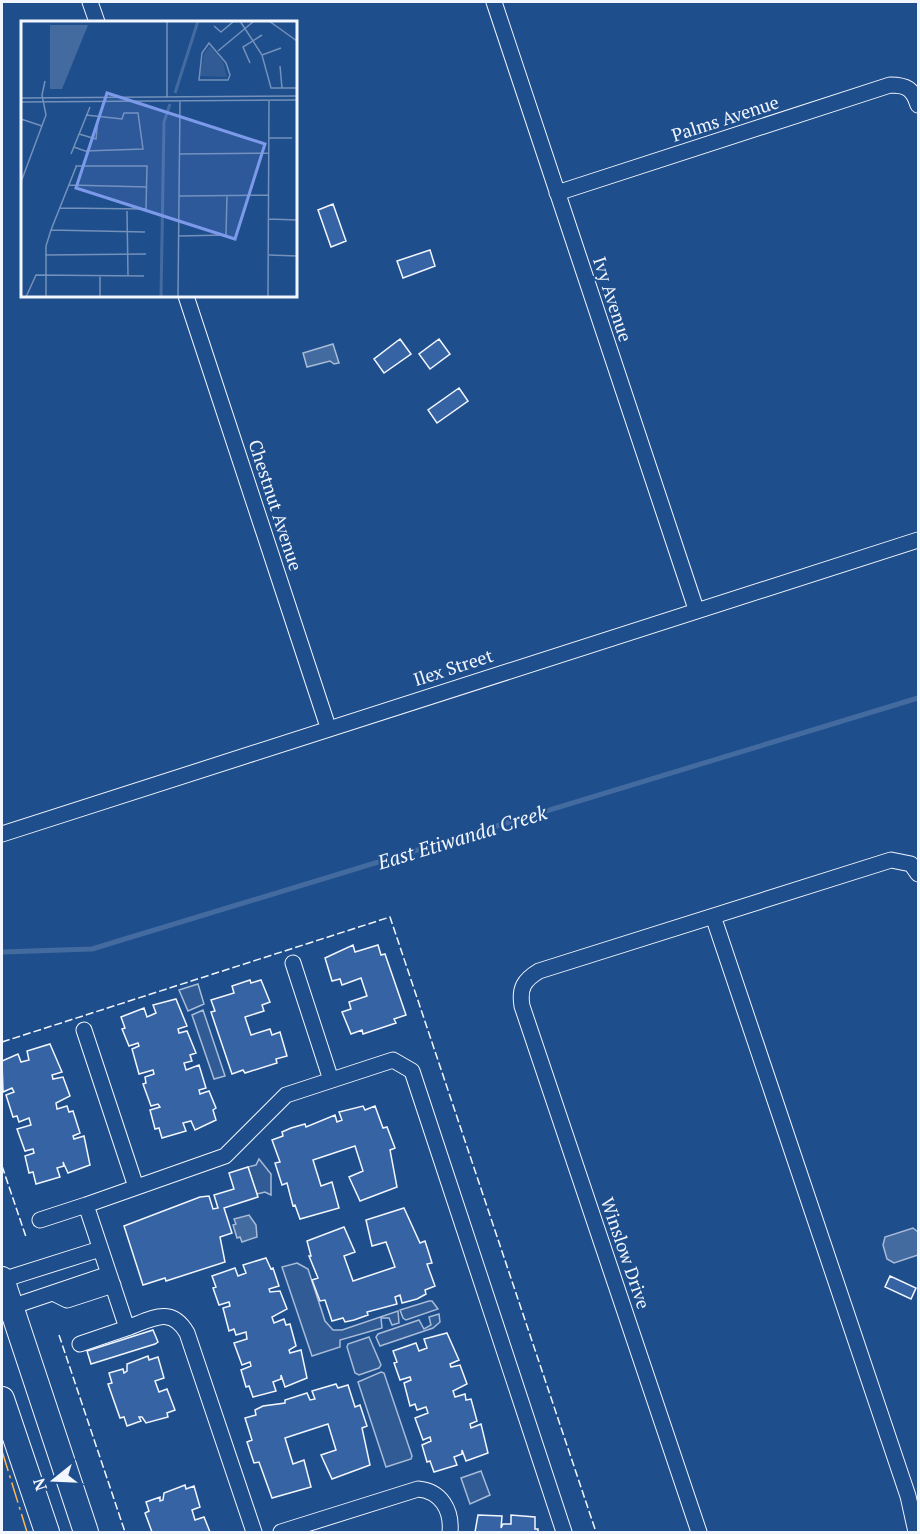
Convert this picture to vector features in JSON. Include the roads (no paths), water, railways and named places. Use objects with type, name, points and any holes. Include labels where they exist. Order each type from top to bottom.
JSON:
[{"type":"main road","points":[[2,1280],[86,1533]]},
{"type":"main road","points":[[2,1399],[46,1533]]},
{"type":"street","points":[[90,2],[97,21]]},
{"type":"street","name":"Ivy Avenue","points":[[494,2],[696,609]]},
{"type":"street","name":"Palms Avenue","points":[[557,193],[890,85],[905,85],[915,93],[918,105]]},
{"type":"street","name":"Chestnut Avenue","points":[[186,297],[328,727]]},
{"type":"street","name":"Ilex Street","points":[[2,834],[328,727],[918,540]]},
{"type":"street","points":[[916,1533],[904,1484],[713,916],[891,860],[911,864],[918,874]]},
{"type":"street","name":"Winslow Drive","points":[[699,1533],[522,1006],[520,994],[523,984],[539,971],[713,916]]},
{"type":"street","points":[[292,963],[331,1080]]},
{"type":"street","points":[[84,1030],[136,1187]]},
{"type":"street","points":[[40,1220],[225,1156],[286,1095],[393,1060],[412,1071],[564,1533]]},
{"type":"street","points":[[86,1205],[127,1328]]},
{"type":"street","points":[[2,1280],[100,1249]]},
{"type":"street","points":[[11,1307],[53,1293],[111,1280]]},
{"type":"street","points":[[80,1344],[162,1316],[173,1317],[181,1322],[187,1333],[254,1533]]},
{"type":"street","points":[[281,1533],[405,1491],[418,1489],[427,1490],[442,1499],[448,1511],[450,1533]]},
{"type":"waterway","name":"East Etiwanda Creek","points":[[2,952],[92,949],[918,698]]}]
